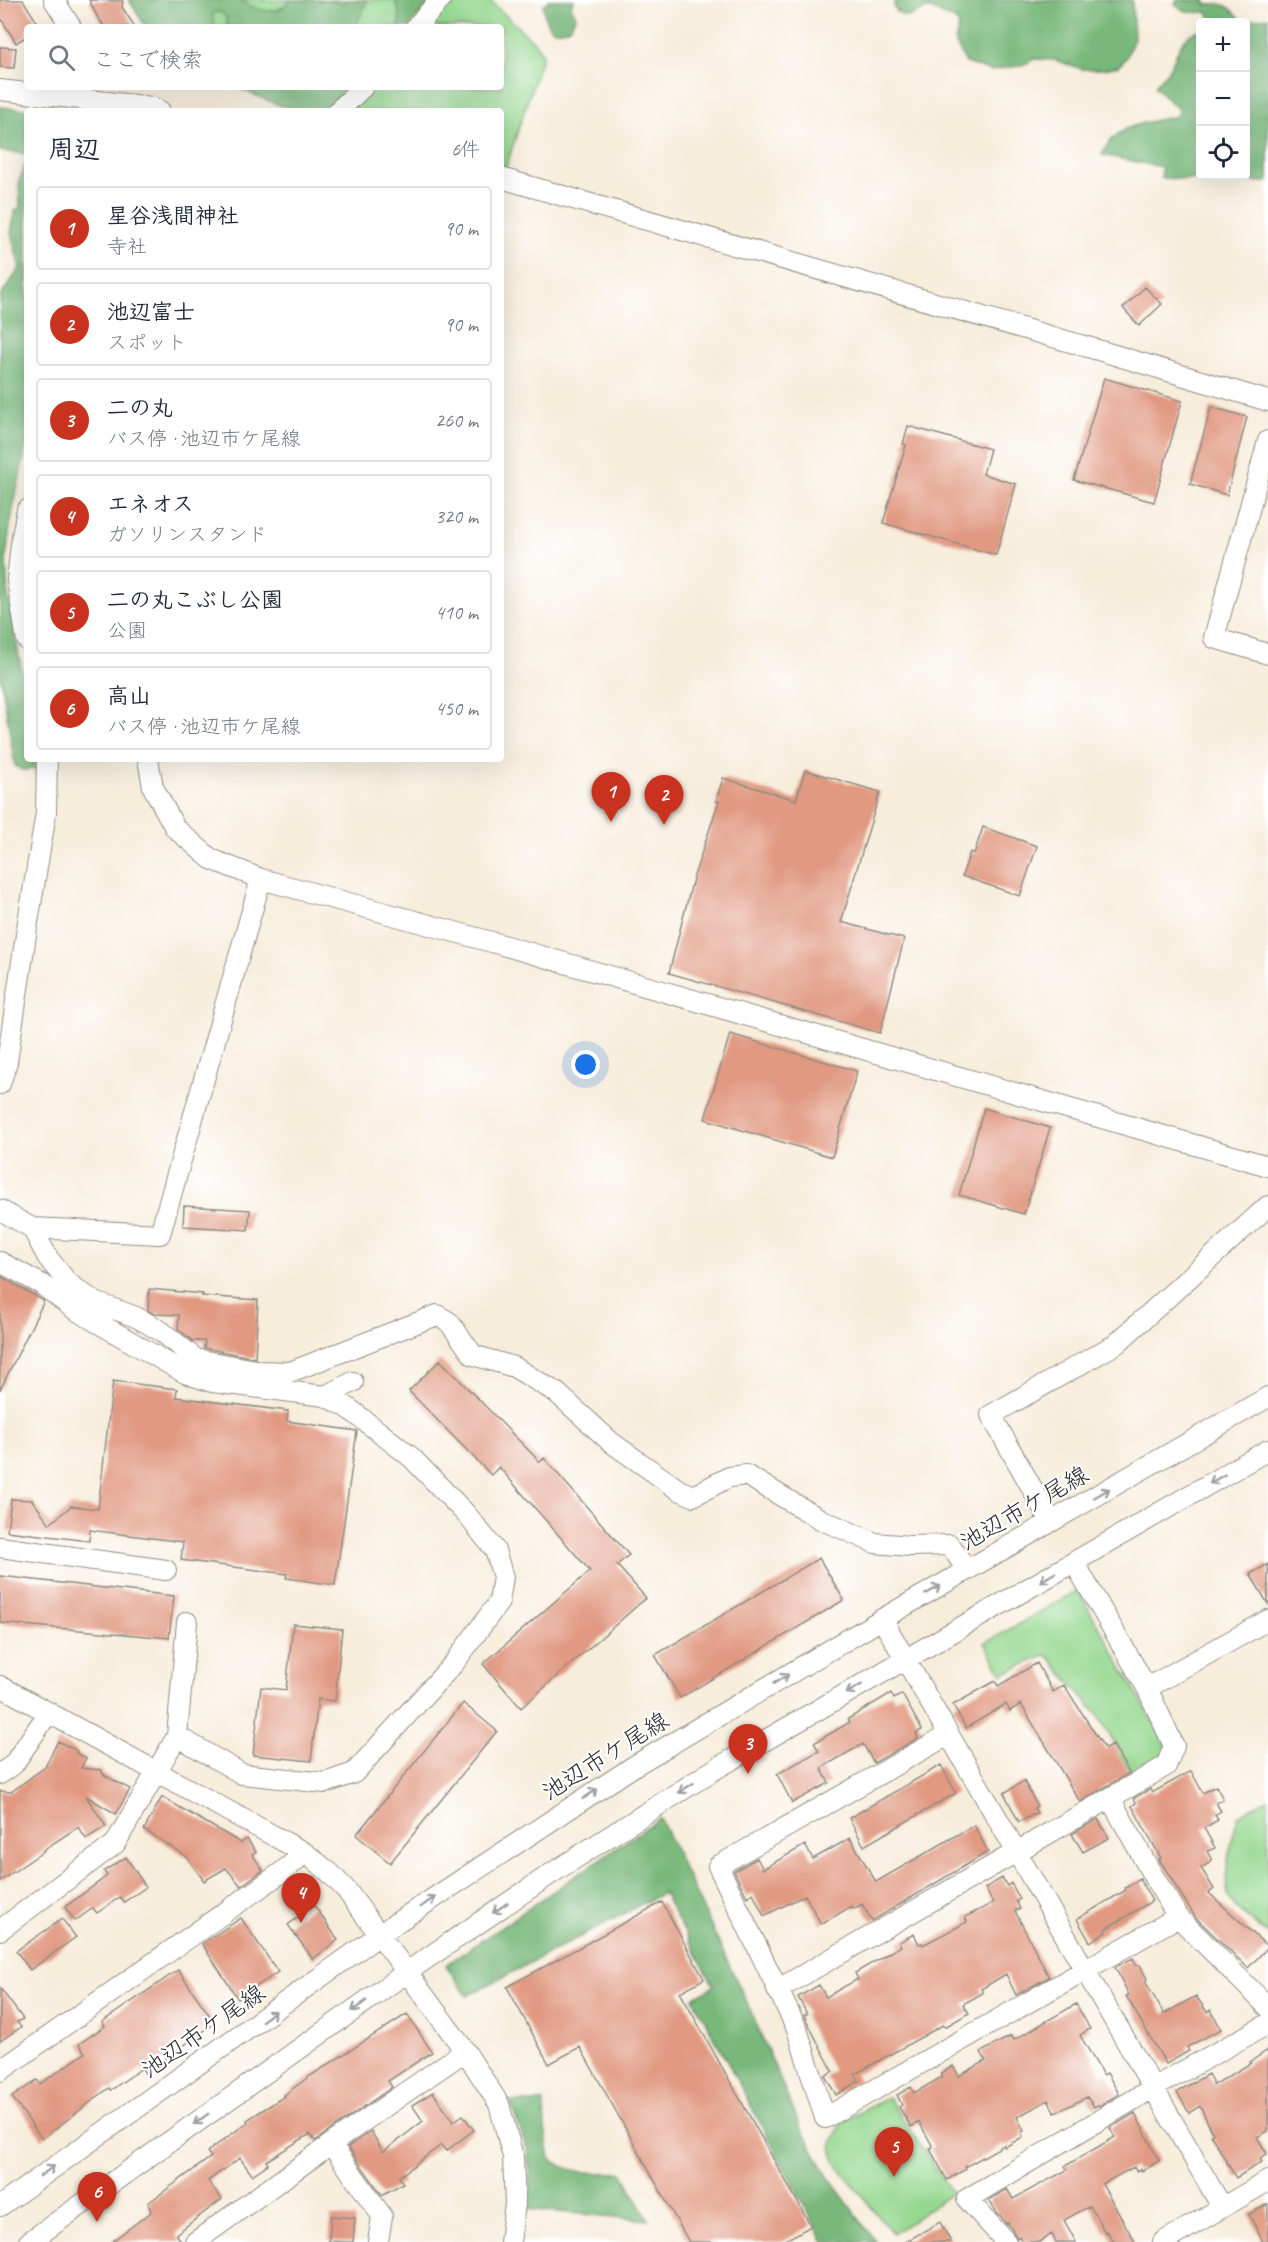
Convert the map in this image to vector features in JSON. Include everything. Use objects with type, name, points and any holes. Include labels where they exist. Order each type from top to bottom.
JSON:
[{"type":"street","points":[[54,0],[69,24]]},
{"type":"street","points":[[419,24],[440,0]]},
{"type":"street","points":[[0,90],[85,93],[154,108]]},
{"type":"street","points":[[341,108],[360,90]]},
{"type":"street","points":[[504,179],[1268,401]]},
{"type":"street","points":[[1268,441],[1214,638],[1268,654]]},
{"type":"street","points":[[24,537],[17,580],[24,622]]},
{"type":"street","points":[[0,1084],[7,1062],[46,813],[47,762]]},
{"type":"street","points":[[149,762],[153,787],[175,828],[211,859],[261,879],[499,944],[1268,1166]]},
{"type":"street","points":[[0,1210],[32,1228],[160,1234],[261,879]]},
{"type":"street","points":[[1051,1522],[991,1415],[1116,1344],[1268,1206]]},
{"type":"street","points":[[32,1228],[48,1258],[68,1283],[95,1302],[136,1317],[161,1331],[196,1359],[261,1371],[290,1372],[437,1315],[450,1322],[473,1355],[514,1367],[556,1393],[612,1443],[686,1493],[693,1496],[729,1477],[746,1474],[820,1518],[875,1543],[910,1546],[950,1545],[967,1570]]},
{"type":"street","points":[[0,1262],[41,1284],[74,1309],[184,1373],[212,1383],[325,1396],[347,1407],[411,1457],[467,1515],[495,1550],[502,1577],[499,1602],[455,1662],[354,1773],[325,1783],[303,1783],[242,1774],[177,1736]]},
{"type":"street","points":[[325,1396],[353,1382]]},
{"type":"street","name":"池辺市ケ尾線","points":[[0,2206],[380,1935],[483,1864],[634,1766],[882,1619],[1268,1397]]},
{"type":"street","points":[[29,2242],[407,1972],[549,1875],[712,1771],[1268,1450]]},
{"type":"street","points":[[0,1547],[166,1569]]},
{"type":"street","points":[[777,1990],[1166,1767],[1174,1746],[1147,1688],[1074,1562]]},
{"type":"street","points":[[882,1619],[1222,2207]]},
{"type":"street","points":[[1147,1688],[1268,1620]]},
{"type":"street","points":[[0,1930],[115,1844],[177,1736],[187,1622]]},
{"type":"street","points":[[0,1686],[305,1853],[341,1885],[465,2051],[499,2104],[513,2157],[515,2204],[510,2242]]},
{"type":"street","points":[[0,1774],[13,1764],[49,1712]]},
{"type":"street","points":[[948,1735],[718,1866],[797,2029],[825,2118],[1178,1917]]},
{"type":"street","points":[[1110,1798],[1178,1917],[1268,2007]]},
{"type":"street","points":[[0,2071],[282,1872],[305,1853]]},
{"type":"street","points":[[1006,2242],[968,2199],[1153,2088],[1268,2024]]},
{"type":"street","points":[[202,2240],[331,2144],[465,2051]]},
{"type":"street","points":[[331,2144],[382,2216],[378,2242]]},
{"type":"street","points":[[1163,2242],[1268,2181]]},
{"type":"green space","points":[[129,0],[432,0],[412,24],[144,24]]},
{"type":"green space","points":[[129,0],[241,0],[252,7],[273,11],[285,6],[290,0],[327,0],[343,4],[346,0],[367,0],[357,24],[227,24],[226,17],[220,12],[212,16],[215,24],[144,24]]},
{"type":"green space","points":[[395,0],[432,0],[412,24],[399,24],[399,12]]},
{"type":"green space","points":[[446,0],[489,0],[534,42],[543,54],[506,167],[504,167],[504,108],[354,108],[369,90],[504,90],[504,24],[426,24]]},
{"type":"green space","points":[[549,0],[575,0],[571,6],[576,16],[569,28],[556,30],[549,26],[543,5]]},
{"type":"green space","points":[[895,0],[1132,0],[1134,38],[1126,58],[1119,66],[1082,69],[1054,60],[1034,59],[1025,64],[991,71],[966,63],[955,42],[959,26],[954,20],[930,9],[904,16],[894,8]]},
{"type":"green space","points":[[1176,0],[1205,0],[1206,4],[1223,5],[1231,9],[1239,18],[1210,18],[1206,12],[1186,11],[1175,5]]},
{"type":"green space","points":[[1268,17],[1268,182],[1214,180],[1250,180],[1250,20]]},
{"type":"green space","points":[[1196,32],[1196,179],[1161,178],[1162,167],[1102,155],[1115,136],[1124,130],[1177,116],[1178,108],[1155,87],[1167,72],[1179,47]]},
{"type":"green space","points":[[243,90],[351,90],[328,108],[290,108]]},
{"type":"green space","points":[[0,107],[24,109],[24,154],[0,151]]},
{"type":"green space","points":[[24,168],[24,457],[10,525],[6,560],[8,596],[24,684],[24,762],[36,762],[35,769],[22,770],[15,766],[0,672],[0,297],[20,268],[11,233],[15,211],[20,207],[19,181]]},
{"type":"green space","points":[[1078,1590],[1167,1746],[1163,1759],[1132,1774],[1098,1715],[1047,1655],[1002,1674],[985,1643]]},
{"type":"green space","points":[[1268,1798],[1268,1934],[1233,1904],[1227,1891],[1226,1881],[1228,1858],[1238,1816]]},
{"type":"green space","points":[[660,1818],[750,2009],[800,2126],[829,2178],[876,2242],[824,2242],[693,1998],[714,1986],[663,1893],[467,1996],[446,1965]]},
{"type":"green space","points":[[888,2097],[952,2193],[893,2234],[834,2161],[832,2143],[841,2123]]},
{"type":"green space","points":[[510,2102],[544,2102],[550,2159],[576,2171],[622,2173],[649,2220],[528,2209],[530,2182],[527,2149]]},
{"type":"building","points":[[0,0],[23,0],[38,24],[24,24],[24,38],[16,43],[0,17]]},
{"type":"building","points":[[89,0],[123,1],[122,7],[133,24],[103,24]]},
{"type":"building","points":[[0,47],[16,48],[14,68],[0,67]]},
{"type":"building","points":[[1145,287],[1162,304],[1139,326],[1123,308]]},
{"type":"building","points":[[1104,378],[1182,401],[1154,502],[1074,480]]},
{"type":"building","points":[[1211,407],[1247,417],[1227,495],[1190,484]]},
{"type":"building","points":[[908,426],[990,449],[983,474],[1016,484],[996,555],[883,523],[906,445],[903,444]]},
{"type":"building","points":[[805,770],[880,792],[841,922],[904,939],[880,1033],[669,973],[693,879],[719,801],[716,801],[723,778],[796,800]]},
{"type":"building","points":[[983,827],[1037,846],[1020,896],[962,876],[970,852],[974,854]]},
{"type":"building","points":[[730,1034],[857,1071],[832,1157],[705,1119]]},
{"type":"building","points":[[984,1108],[1050,1128],[1024,1214],[959,1195]]},
{"type":"building","points":[[184,1206],[250,1210],[248,1230],[183,1226]]},
{"type":"building","points":[[0,1276],[44,1301],[0,1390]]},
{"type":"building","points":[[149,1289],[258,1300],[255,1358],[204,1348],[205,1341],[193,1341],[178,1329],[179,1315],[154,1314],[148,1310]]},
{"type":"building","points":[[440,1360],[540,1462],[544,1458],[629,1555],[617,1565],[646,1598],[521,1708],[483,1664],[590,1571],[499,1467],[491,1475],[409,1391]]},
{"type":"building","points":[[113,1381],[177,1389],[176,1397],[288,1411],[287,1421],[357,1431],[335,1585],[286,1578],[287,1574],[181,1560],[183,1542],[90,1530],[89,1541],[7,1531],[11,1499],[32,1500],[50,1524],[71,1506],[98,1509]]},
{"type":"building","points":[[819,1558],[844,1600],[680,1698],[655,1655]]},
{"type":"building","points":[[1268,1564],[1268,1604],[1250,1574]]},
{"type":"building","points":[[0,1576],[174,1596],[169,1638],[0,1623]]},
{"type":"building","points":[[293,1624],[342,1629],[335,1701],[318,1699],[311,1761],[253,1755],[261,1687],[286,1690]]},
{"type":"building","points":[[1037,1663],[1053,1692],[1064,1685],[1105,1749],[1113,1745],[1129,1773],[1080,1802],[1021,1704],[1010,1711],[1006,1704],[966,1728],[953,1705],[995,1681],[998,1686]]},
{"type":"building","points":[[891,1693],[894,1699],[902,1694],[922,1730],[916,1733],[918,1738],[874,1763],[863,1744],[821,1768],[829,1783],[792,1803],[777,1774],[819,1751],[814,1743],[850,1722],[848,1719]]},
{"type":"building","points":[[463,1703],[497,1731],[390,1863],[356,1835]]},
{"type":"building","points":[[58,1741],[86,1758],[81,1768],[101,1770],[104,1775],[130,1789],[116,1814],[86,1796],[106,1826],[86,1839],[78,1827],[0,1881],[0,1791],[11,1792],[45,1767]]},
{"type":"building","points":[[941,1765],[956,1793],[864,1846],[849,1818]]},
{"type":"building","points":[[1191,1771],[1203,1793],[1216,1786],[1223,1799],[1216,1803],[1221,1811],[1215,1815],[1218,1820],[1204,1828],[1215,1848],[1208,1851],[1211,1862],[1201,1868],[1214,1889],[1209,1893],[1268,1947],[1248,1968],[1195,1917],[1159,1859],[1161,1858],[1132,1806],[1136,1803],[1134,1798],[1150,1789],[1152,1793]]},
{"type":"building","points":[[1024,1781],[1037,1806],[1034,1808],[1037,1813],[1019,1822],[1004,1793]]},
{"type":"building","points":[[162,1797],[241,1843],[247,1839],[256,1852],[252,1854],[263,1870],[241,1886],[226,1868],[204,1881],[187,1857],[144,1830]]},
{"type":"building","points":[[1098,1819],[1109,1838],[1083,1852],[1072,1834]]},
{"type":"building","points":[[974,1825],[988,1852],[872,1921],[862,1904],[854,1909],[852,1906],[821,1924],[805,1895],[764,1916],[753,1893],[747,1897],[734,1871],[757,1858],[763,1869],[805,1845],[813,1859],[850,1838],[876,1882]]},
{"type":"building","points":[[126,1857],[146,1887],[124,1902],[120,1897],[97,1913],[93,1908],[75,1921],[65,1907],[107,1876],[104,1871]]},
{"type":"building","points":[[1002,1878],[1007,1886],[1011,1883],[1020,1899],[1016,1901],[1020,1909],[1015,1911],[1049,1977],[1016,1995],[1006,1974],[981,1989],[983,1993],[963,2004],[969,2013],[855,2074],[859,2081],[836,2095],[825,2076],[833,2071],[804,2015],[807,2014],[798,1997],[819,1985],[826,1997],[858,1979],[855,1973],[901,1946],[899,1942],[914,1934],[919,1944],[923,1945],[967,1922],[965,1917],[993,1903],[985,1888]]},
{"type":"building","points":[[1140,1879],[1152,1901],[1105,1929],[1106,1932],[1090,1942],[1077,1919]]},
{"type":"building","points":[[662,1902],[704,1979],[680,1992],[811,2226],[782,2242],[689,2242],[580,2047],[549,2064],[507,1987]]},
{"type":"building","points":[[314,1905],[338,1940],[313,1959],[288,1925]]},
{"type":"building","points":[[241,1918],[278,1972],[238,1999],[202,1944]]},
{"type":"building","points":[[62,1919],[76,1937],[30,1970],[16,1951]]},
{"type":"building","points":[[1133,1958],[1137,1966],[1140,1965],[1147,1979],[1145,1981],[1164,2014],[1196,1996],[1207,2012],[1211,2010],[1221,2029],[1187,2047],[1189,2051],[1166,2064],[1126,1996],[1129,1995],[1115,1967]]},
{"type":"building","points":[[178,1970],[215,2023],[145,2073],[142,2068],[111,2090],[109,2088],[42,2139],[12,2097],[37,2080],[40,2084],[85,2053],[79,2044],[105,2026],[102,2022]]},
{"type":"building","points":[[0,1988],[23,2019],[17,2022],[21,2027],[0,2041]]},
{"type":"building","points":[[1076,2004],[1090,2029],[1080,2035],[1103,2075],[1107,2073],[1119,2094],[1094,2107],[1087,2097],[1055,2113],[1048,2100],[1017,2117],[1024,2131],[1021,2132],[1023,2137],[965,2167],[966,2169],[947,2180],[930,2149],[933,2147],[919,2122],[911,2127],[899,2107],[902,2105],[897,2095],[911,2087],[914,2093],[942,2077],[940,2074],[953,2066],[959,2076],[986,2061],[981,2052],[1011,2036],[1014,2040]]},
{"type":"building","points":[[407,2014],[432,2052],[388,2081],[392,2087],[315,2141],[310,2134],[266,2161],[268,2164],[252,2175],[240,2158],[208,2181],[222,2199],[176,2234],[182,2242],[111,2242],[151,2212],[148,2203],[211,2157],[207,2152],[248,2122],[247,2120],[285,2096],[310,2076]]},
{"type":"building","points":[[1268,2050],[1268,2131],[1257,2137],[1267,2154],[1260,2158],[1262,2162],[1236,2178],[1211,2135],[1213,2134],[1200,2106],[1189,2113],[1177,2092],[1208,2074],[1214,2085]]},
{"type":"building","points":[[433,2092],[453,2122],[463,2115],[474,2130],[446,2151],[441,2145],[399,2177],[403,2183],[382,2195],[348,2147],[371,2131],[383,2152],[423,2121],[412,2105]]},
{"type":"building","points":[[1135,2113],[1159,2161],[1142,2171],[1141,2169],[1136,2171],[1134,2167],[1102,2184],[1135,2242],[1114,2242],[1107,2231],[1105,2232],[1090,2206],[1064,2220],[1076,2242],[1056,2242],[1052,2234],[1039,2242],[1023,2242],[1019,2236],[1017,2238],[989,2200],[1007,2189],[1013,2199],[1067,2170],[1065,2166],[1115,2137],[1110,2128]]},
{"type":"building","points":[[1268,2204],[1268,2242],[1263,2242],[1249,2214]]},
{"type":"building","points":[[331,2216],[355,2218],[353,2242],[329,2241]]},
{"type":"building","points":[[940,2222],[951,2242],[905,2242]]},
{"type":"place","name":"星谷浅間神社","points":[[611,822]]},
{"type":"place","name":"池辺富士","points":[[664,825]]},
{"type":"place","name":"二の丸","points":[[748,1774]]},
{"type":"place","name":"エネオス","points":[[301,1923]]},
{"type":"place","name":"二の丸こぶし公園","points":[[894,2177]]},
{"type":"place","name":"高山","points":[[97,2222]]}]
